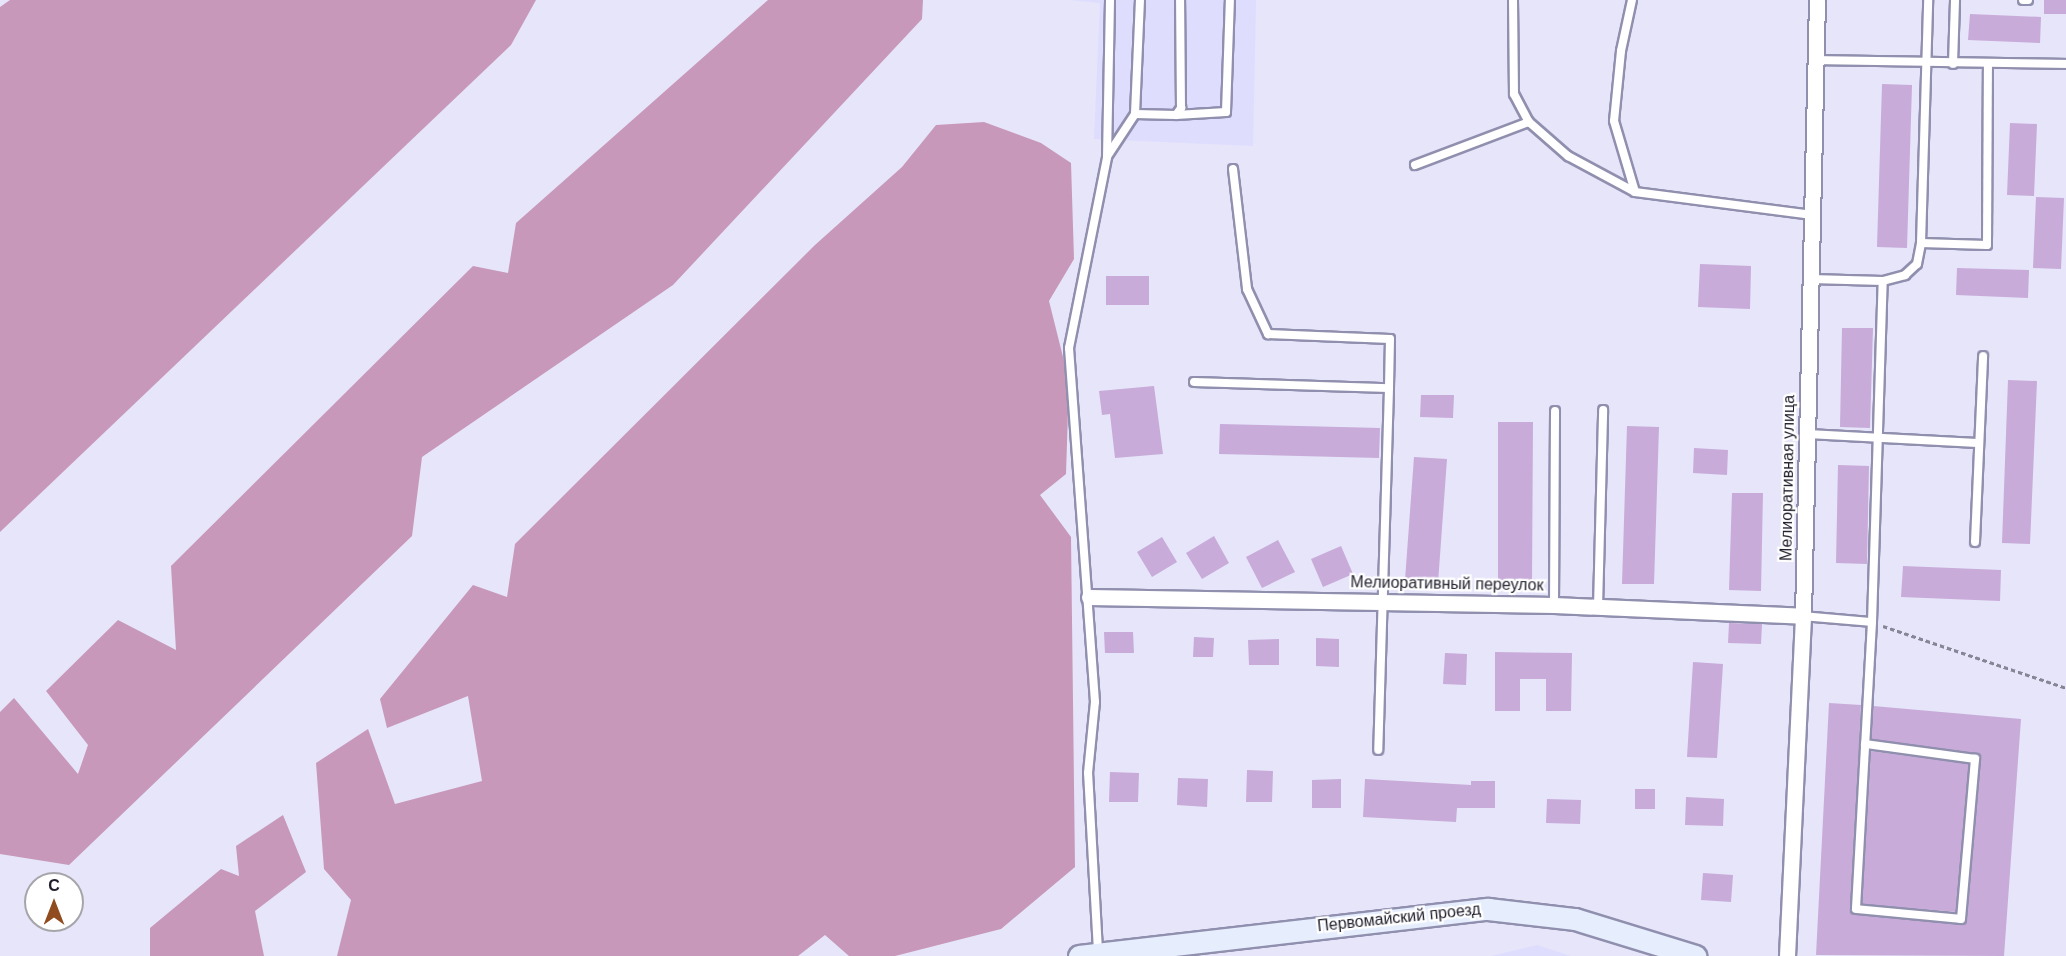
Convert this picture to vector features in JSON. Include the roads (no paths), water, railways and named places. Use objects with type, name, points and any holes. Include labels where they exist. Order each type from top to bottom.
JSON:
[{"type":"main road","name":"Первомайский проезд","points":[[1088,954],[1488,909],[1575,919],[1695,956]]},
{"type":"street","name":"Мелиоративная улица","points":[[1787,956],[1803,616],[1817,0]]},
{"type":"street","name":"Мелиоративный переулок","points":[[1089,597],[1554,605],[1803,616]]},
{"type":"lane","points":[[1088,954],[1088,773],[1095,702],[1069,348],[1107,157],[1110,0]]},
{"type":"lane","points":[[1107,157],[1135,114],[1140,0]]},
{"type":"lane","points":[[1176,115],[1180,108],[1180,0]]},
{"type":"lane","points":[[1135,114],[1176,115],[1226,112],[1230,0]]},
{"type":"lane","points":[[1513,0],[1514,94],[1529,122],[1568,156],[1635,192],[1811,214]]},
{"type":"lane","points":[[1632,0],[1621,51],[1614,121],[1635,192]]},
{"type":"lane","points":[[1809,278],[1883,281],[1905,275],[1917,264],[1921,243],[1928,0]]},
{"type":"lane","points":[[1953,64],[1955,0]]},
{"type":"lane","points":[[2023,0],[2028,0]]},
{"type":"lane","points":[[1815,60],[1926,64],[2066,64]]},
{"type":"lane","points":[[1921,243],[1987,245],[1988,64]]},
{"type":"lane","points":[[1415,165],[1529,122]]},
{"type":"lane","points":[[1233,169],[1247,290],[1268,334],[1390,339],[1380,601],[1378,750]]},
{"type":"lane","points":[[1865,744],[1975,759],[1961,919],[1856,909],[1881,438],[1883,281]]},
{"type":"lane","points":[[1975,542],[1983,356]]},
{"type":"lane","points":[[1194,382],[1389,388]]},
{"type":"lane","points":[[1598,607],[1603,410]]},
{"type":"lane","points":[[1554,605],[1556,411]]},
{"type":"lane","points":[[1807,434],[1978,443]]},
{"type":"lane","points":[[1803,616],[1872,622]]}]
